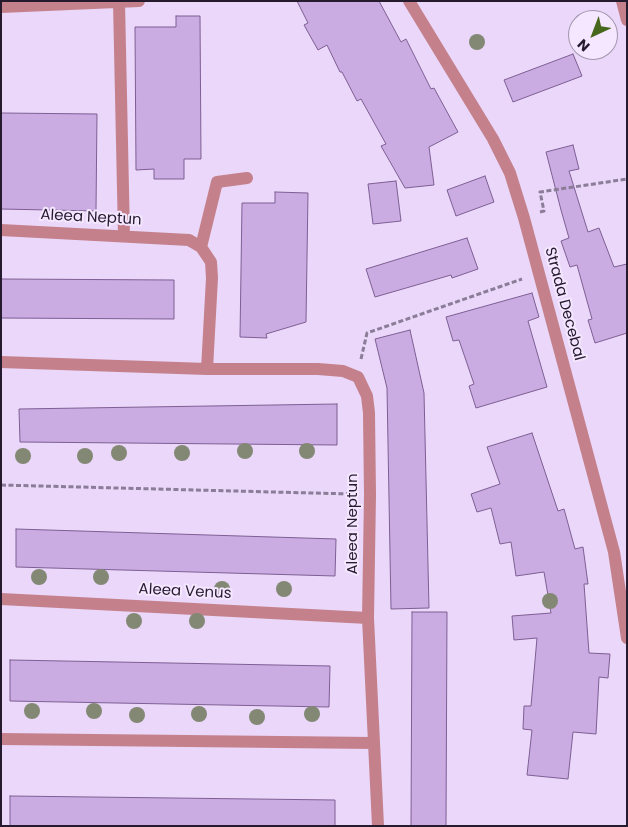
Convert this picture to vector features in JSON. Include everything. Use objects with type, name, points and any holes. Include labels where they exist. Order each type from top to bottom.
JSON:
[{"type":"street","points":[[1,7],[139,1]]},
{"type":"street","name":"Strada Decebal","points":[[409,1],[493,139],[510,174],[524,218],[614,552],[627,638]]},
{"type":"street","points":[[622,1],[627,20]]},
{"type":"street","points":[[119,2],[124,236]]},
{"type":"street","points":[[207,370],[212,278],[211,262],[201,247],[217,182],[247,178]]},
{"type":"street","name":"Aleea Neptun","points":[[1,230],[189,240],[201,247]]},
{"type":"street","points":[[1,362],[207,370],[318,369],[343,371],[358,377]]},
{"type":"street","name":"Aleea Neptun","points":[[358,377],[367,396],[370,495],[368,618],[378,826]]},
{"type":"street","points":[[614,552],[627,549]]},
{"type":"street","name":"Aleea Venus","points":[[1,599],[368,618]]},
{"type":"street","points":[[1,739],[374,743]]},
{"type":"path","points":[[524,218],[544,211],[540,192],[627,179]]},
{"type":"path","points":[[358,377],[367,333],[526,278]]},
{"type":"path","points":[[1,485],[370,495]]},
{"type":"building","points":[[297,1],[379,1],[401,42],[406,39],[431,89],[434,88],[458,132],[429,147],[434,185],[405,188],[381,146],[386,144],[361,99],[357,101],[327,45],[318,50],[304,25],[308,23]]},
{"type":"building","points":[[176,16],[200,16],[201,159],[184,159],[184,179],[154,179],[154,169],[136,170],[135,27],[176,27]]},
{"type":"building","points":[[568,56],[568,60],[575,60],[582,76],[513,102],[504,80]]},
{"type":"building","points":[[1,113],[97,114],[96,211],[1,209]]},
{"type":"building","points":[[573,145],[579,169],[569,171],[588,232],[599,228],[614,267],[627,264],[627,333],[595,343],[588,320],[592,319],[577,265],[570,267],[561,241],[569,238],[546,152]]},
{"type":"building","points":[[485,176],[494,202],[456,216],[447,190]]},
{"type":"building","points":[[396,181],[401,221],[373,224],[368,184]]},
{"type":"building","points":[[275,192],[308,193],[306,322],[266,334],[267,338],[240,337],[242,203],[275,203]]},
{"type":"building","points":[[467,238],[478,269],[452,278],[451,275],[375,297],[366,269]]},
{"type":"building","points":[[1,279],[174,280],[174,319],[1,318]]},
{"type":"building","points":[[532,293],[539,317],[528,321],[547,387],[476,408],[469,386],[474,384],[459,340],[453,341],[446,317]]},
{"type":"building","points":[[410,330],[424,393],[429,608],[391,609],[387,388],[375,339]]},
{"type":"building","points":[[337,404],[337,445],[20,442],[19,409]]},
{"type":"building","points":[[532,433],[558,511],[564,509],[575,549],[583,547],[588,584],[584,584],[589,653],[610,654],[608,678],[599,677],[596,734],[573,732],[568,779],[527,775],[532,730],[523,729],[524,706],[531,706],[537,638],[514,640],[512,616],[551,613],[544,572],[516,576],[511,542],[500,544],[491,508],[477,512],[471,494],[500,484],[487,447]]},
{"type":"building","points":[[16,529],[336,539],[335,576],[16,567]]},
{"type":"building","points":[[412,612],[447,612],[446,826],[411,826]]},
{"type":"building","points":[[10,660],[330,666],[329,707],[10,701]]},
{"type":"building","points":[[10,796],[335,800],[335,826],[10,826]]}]
